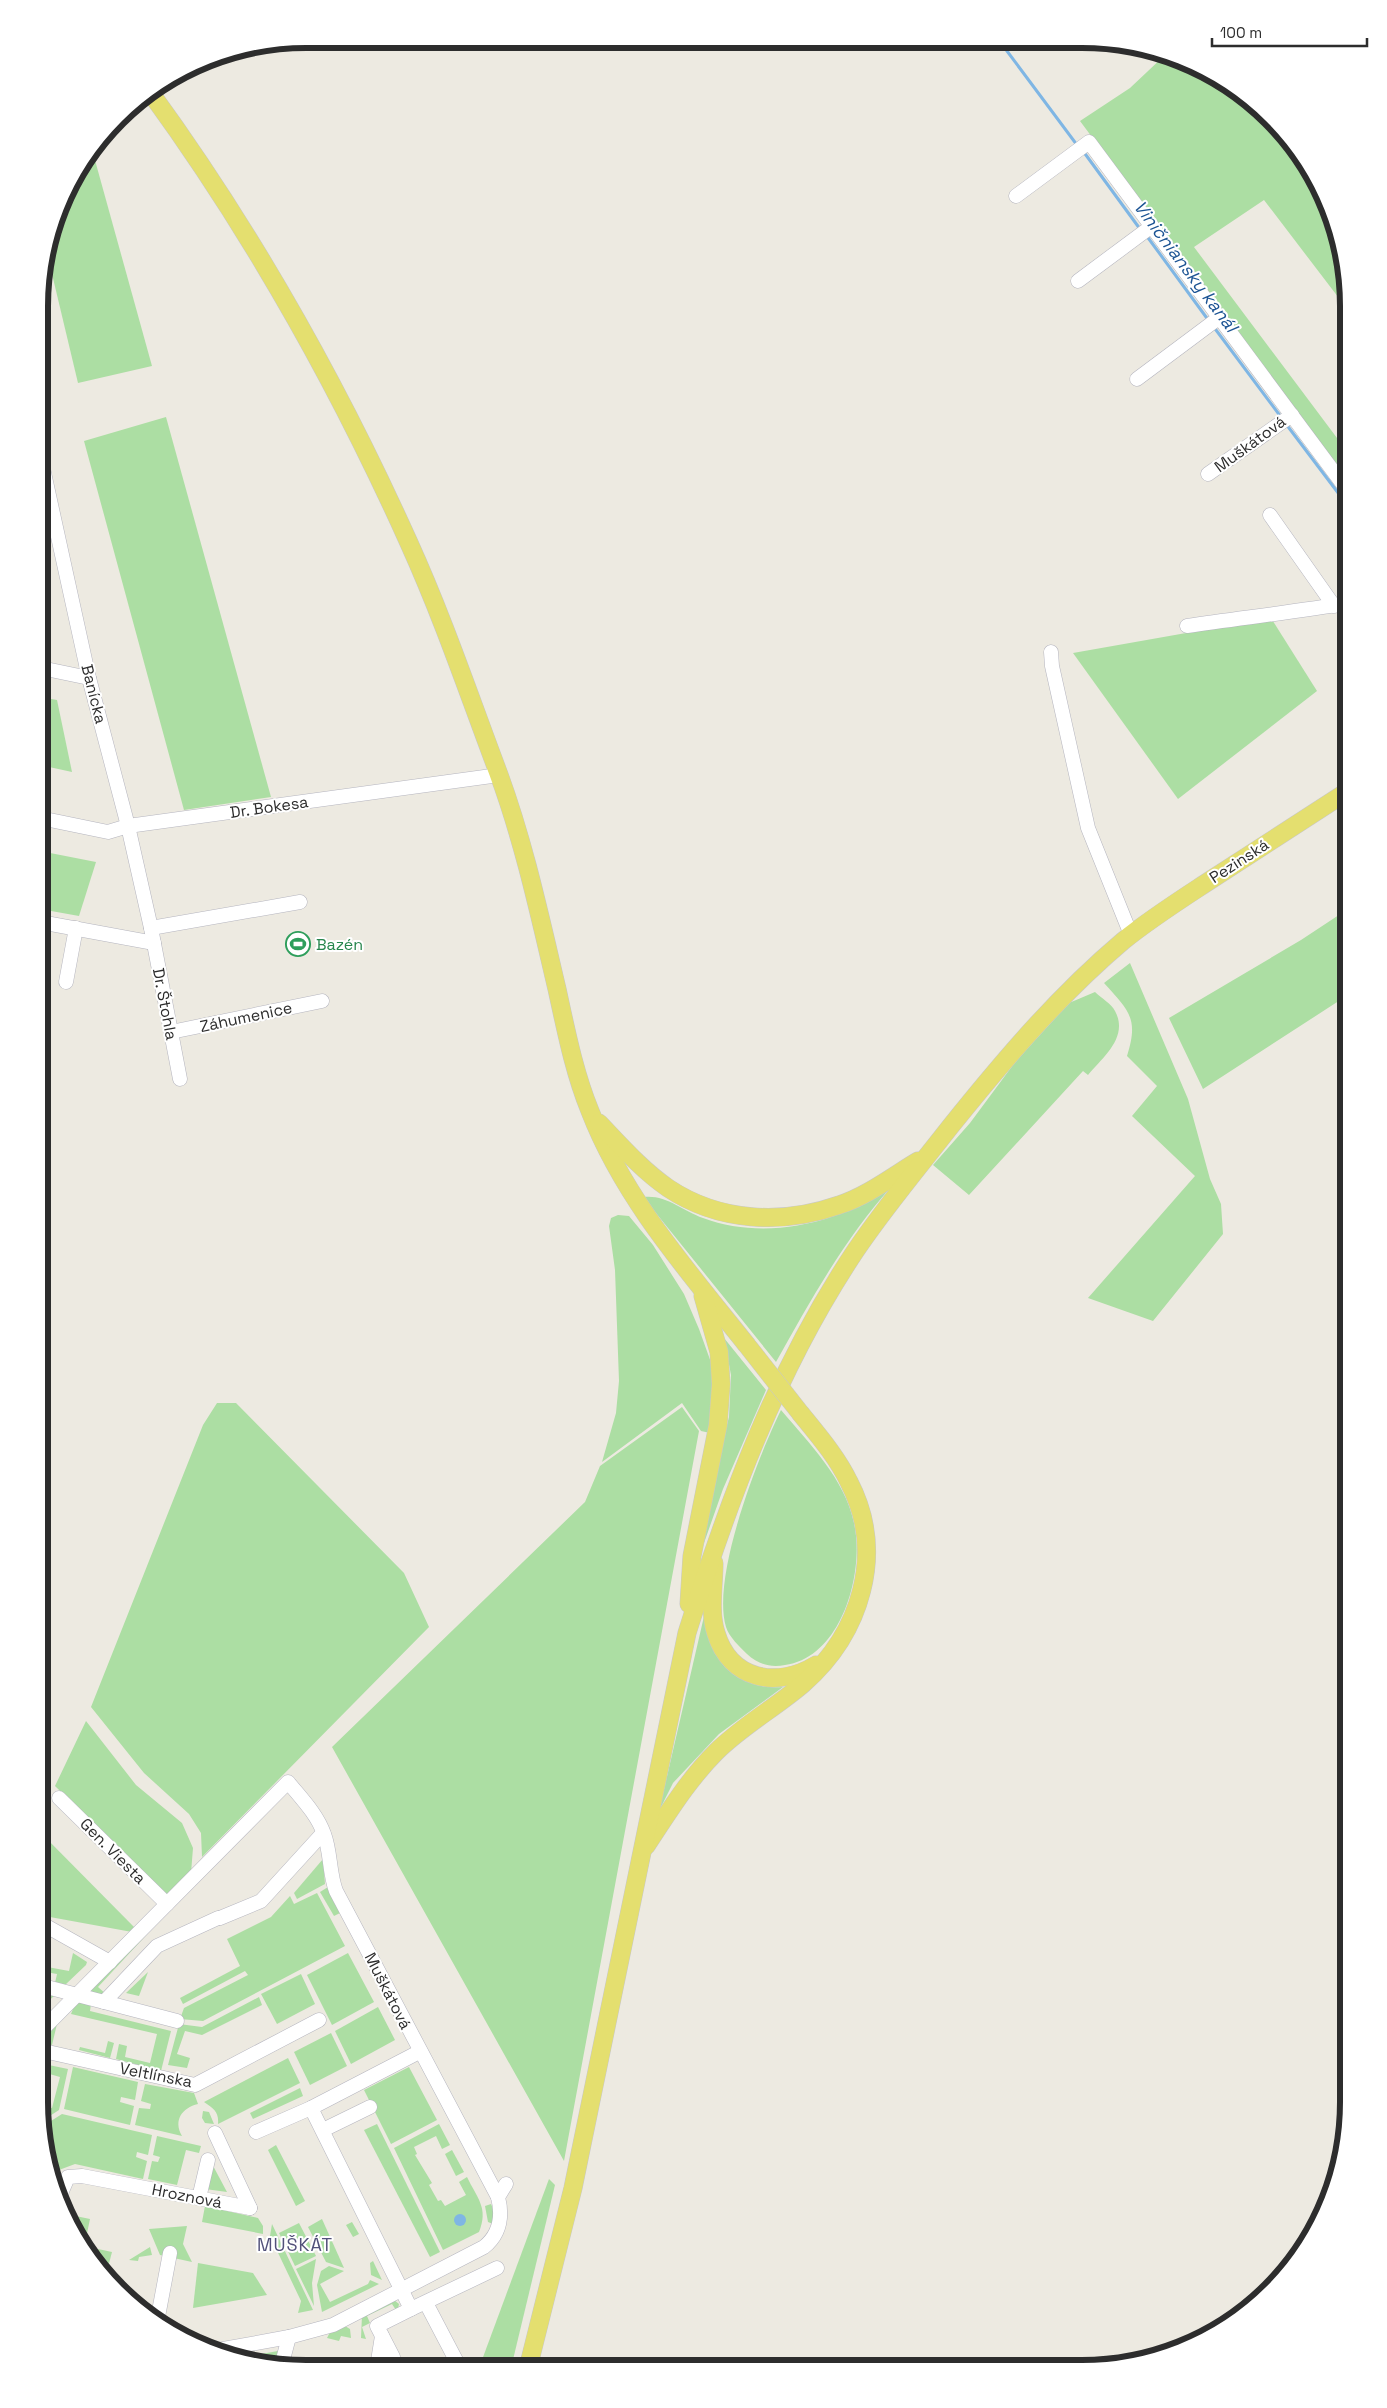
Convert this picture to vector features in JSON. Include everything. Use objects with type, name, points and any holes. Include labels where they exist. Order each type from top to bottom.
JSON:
[{"type":"main road","points":[[154,97],[253,248],[344,408],[423,574],[446,629],[499,775],[548,951],[578,1078],[590,1114],[626,1185],[699,1286],[824,1443],[850,1483],[859,1506],[866,1541],[866,1574],[859,1602],[846,1630],[804,1683],[739,1732],[704,1764],[679,1795],[641,1855]]},
{"type":"main road","name":"Pezinská","points":[[687,1633],[714,1545],[767,1411],[823,1304],[872,1228],[929,1154],[1012,1052],[1048,1013],[1131,935],[1203,885],[1340,796]]},
{"type":"main road","points":[[590,1114],[630,1155],[669,1188],[700,1205],[716,1211],[747,1217],[786,1217],[840,1205],[929,1154]]},
{"type":"main road","points":[[530,2360],[569,2205],[687,1633],[692,1556],[718,1425],[722,1384],[719,1352],[699,1286]]},
{"type":"main road","points":[[714,1545],[715,1632],[730,1658],[751,1674],[772,1679],[800,1673],[828,1655]]},
{"type":"street","name":"Muškátová","points":[[1016,196],[1089,142],[1340,480]]},
{"type":"street","points":[[1078,281],[1152,226]]},
{"type":"street","points":[[1137,379],[1220,317]]},
{"type":"street","name":"Muškátová","points":[[1208,474],[1292,415]]},
{"type":"street","name":"Banícka","points":[[48,491],[89,678],[128,826],[151,928]]},
{"type":"street","points":[[1270,514],[1334,606]]},
{"type":"street","points":[[1187,626],[1261,615],[1308,611],[1340,605]]},
{"type":"street","points":[[1051,652],[1052,666],[1088,828],[1131,935]]},
{"type":"street","points":[[48,670],[89,678]]},
{"type":"street","name":"Dr. Bokesa","points":[[48,820],[108,832],[128,826],[499,775]]},
{"type":"street","points":[[151,928],[300,902]]},
{"type":"street","points":[[48,923],[154,943]]},
{"type":"street","points":[[66,982],[76,928]]},
{"type":"street","name":"Dr. Štohla","points":[[151,928],[180,1079]]},
{"type":"street","name":"Záhumenice","points":[[171,1032],[322,1001]]},
{"type":"street","name":"Muškátová","points":[[167,1904],[288,1782],[314,1815],[324,1833],[332,1881],[336,1891],[498,2197],[501,2210],[499,2227],[494,2240],[484,2247],[333,2325],[227,2348]]},
{"type":"street","name":"Gen. Viesta","points":[[60,1798],[167,1904]]},
{"type":"street","points":[[104,2002],[157,1946],[261,1901],[324,1833]]},
{"type":"street","points":[[48,2023],[167,1904]]},
{"type":"street","points":[[48,1927],[110,1962]]},
{"type":"street","points":[[48,1987],[177,2021]]},
{"type":"street","name":"Veltlínska","points":[[48,2052],[195,2085],[319,2020]]},
{"type":"street","points":[[256,2132],[311,2108],[420,2052]]},
{"type":"street","points":[[323,2130],[370,2107]]},
{"type":"street","points":[[311,2108],[412,2310]]},
{"type":"street","name":"Hroznová","points":[[63,2189],[68,2177],[82,2176],[250,2208],[215,2133]]},
{"type":"street","points":[[199,2198],[208,2160]]},
{"type":"street","points":[[498,2197],[506,2184]]},
{"type":"street","points":[[158,2314],[170,2253]]},
{"type":"street","points":[[393,2358],[377,2326],[497,2268]]},
{"type":"street","points":[[426,2303],[456,2360]]},
{"type":"street","points":[[283,2359],[289,2336]]},
{"type":"street","points":[[378,2360],[382,2336]]},
{"type":"green space","points":[[1160,60],[1195,74],[1225,91],[1264,123],[1296,162],[1305,177],[1320,207],[1331,239],[1335,255],[1340,299],[1264,200],[1194,247],[1337,438],[1340,436],[1340,470],[1080,121],[1130,88]]},
{"type":"green space","points":[[94,158],[152,366],[78,383],[51,268],[56,239],[67,207]]},
{"type":"green space","points":[[166,417],[271,797],[184,810],[84,441]]},
{"type":"green space","points":[[1271,618],[1317,691],[1178,799],[1073,653]]},
{"type":"green space","points":[[48,698],[57,700],[72,772],[48,767]]},
{"type":"green space","points":[[48,853],[96,862],[79,916],[48,910]]},
{"type":"green space","points":[[1340,914],[1340,1000],[1203,1089],[1169,1018],[1301,940]]},
{"type":"green space","points":[[1130,963],[1188,1099],[1210,1179],[1221,1204],[1223,1234],[1153,1321],[1088,1298],[1195,1176],[1132,1116],[1157,1086],[1127,1056],[1132,1024],[1125,1008],[1104,983]]},
{"type":"green space","points":[[1095,992],[1114,1008],[1119,1029],[1117,1038],[1107,1054],[1088,1075],[1083,1071],[969,1195],[933,1165],[970,1123],[1016,1061],[1069,1003]]},
{"type":"green space","points":[[892,1186],[844,1248],[815,1293],[776,1362],[643,1197],[666,1200],[703,1218],[727,1225],[751,1228],[776,1228],[801,1225],[825,1219],[849,1210]]},
{"type":"green space","points":[[618,1215],[629,1216],[653,1245],[684,1294],[699,1329],[713,1368],[710,1433],[701,1431],[682,1403],[602,1462],[616,1413],[619,1381],[615,1270],[609,1226],[611,1218]]},
{"type":"green space","points":[[724,1338],[766,1390],[723,1489],[698,1560],[715,1472],[729,1417],[731,1375]]},
{"type":"green space","points":[[217,1403],[236,1403],[404,1573],[429,1627],[202,1857],[201,1833],[189,1814],[144,1773],[91,1707],[203,1425]]},
{"type":"green space","points":[[682,1407],[699,1431],[564,2161],[332,1747],[585,1502],[600,1466]]},
{"type":"green space","points":[[781,1410],[825,1462],[843,1491],[854,1523],[857,1543],[852,1587],[845,1609],[835,1629],[821,1646],[805,1659],[774,1666],[755,1660],[735,1642],[726,1627],[723,1605],[725,1579],[739,1517],[771,1431]]},
{"type":"green space","points":[[708,1599],[707,1622],[709,1639],[713,1649],[722,1661],[741,1679],[765,1687],[783,1687],[719,1734],[673,1783],[659,1811]]},
{"type":"green space","points":[[86,1721],[136,1785],[182,1823],[193,1848],[191,1873],[167,1895],[55,1786]]},
{"type":"green space","points":[[48,1840],[135,1928],[132,1932],[48,1917]]},
{"type":"green space","points":[[323,1859],[325,1884],[297,1899],[294,1893]]},
{"type":"green space","points":[[328,1887],[342,1912],[334,1916],[320,1892]]},
{"type":"green space","points":[[317,1893],[345,1946],[203,2021],[180,2019],[184,2008],[248,1975],[245,1971],[183,2004],[180,1998],[240,1966],[227,1939],[271,1917],[290,1896],[294,1904]]},
{"type":"green space","points":[[151,1930],[98,1987],[107,1995],[82,1993]]},
{"type":"green space","points":[[73,1953],[87,1962],[65,1985],[55,1983],[57,1974],[48,1972],[48,1967],[69,1971]]},
{"type":"green space","points":[[348,1953],[374,2002],[332,2025],[307,1975]]},
{"type":"green space","points":[[148,1972],[139,1996],[126,1993]]},
{"type":"green space","points":[[301,1974],[315,2004],[277,2024],[261,1994]]},
{"type":"green space","points":[[48,1991],[56,1994],[48,2002]]},
{"type":"green space","points":[[259,1997],[262,2005],[202,2035],[185,2031],[177,2054],[190,2058],[187,2068],[168,2065],[179,2024],[202,2027]]},
{"type":"green space","points":[[75,2000],[91,2004],[90,2011],[171,2031],[161,2071],[116,2059],[119,2044],[127,2046],[125,2057],[150,2063],[157,2034],[71,2014],[73,2009],[57,2024],[52,2045],[48,2044],[48,2032]]},
{"type":"green space","points":[[378,2007],[395,2040],[351,2064],[335,2031]]},
{"type":"green space","points":[[331,2033],[347,2066],[310,2085],[294,2052]]},
{"type":"green space","points":[[108,2041],[114,2043],[110,2058],[79,2050],[80,2047],[105,2053]]},
{"type":"green space","points":[[288,2058],[300,2083],[218,2124],[218,2116],[215,2111],[204,2102]]},
{"type":"green space","points":[[48,2065],[68,2069],[59,2110],[48,2117],[48,2107],[52,2108],[60,2077],[48,2074]]},
{"type":"green space","points":[[73,2067],[138,2082],[135,2100],[121,2097],[120,2102],[134,2106],[130,2125],[64,2109]]},
{"type":"green space","points":[[409,2067],[437,2120],[391,2144],[364,2090]]},
{"type":"green space","points":[[145,2084],[194,2093],[198,2104],[187,2108],[179,2120],[178,2125],[182,2136],[135,2125],[139,2108],[150,2109],[151,2104],[141,2101]]},
{"type":"green space","points":[[300,2088],[303,2096],[253,2119],[250,2113]]},
{"type":"green space","points":[[203,2111],[209,2112],[214,2124],[205,2123],[202,2118]]},
{"type":"green space","points":[[62,2114],[152,2135],[148,2155],[137,2152],[136,2157],[147,2161],[143,2179],[75,2164],[59,2170],[58,2174],[52,2153],[48,2123]]},
{"type":"green space","points":[[377,2124],[440,2252],[430,2257],[364,2130]]},
{"type":"green space","points":[[439,2124],[450,2145],[442,2149],[436,2136],[414,2147],[417,2154],[415,2155],[432,2183],[429,2185],[438,2201],[441,2200],[445,2206],[466,2195],[459,2182],[467,2177],[478,2197],[483,2216],[479,2232],[443,2250],[394,2148]]},
{"type":"green space","points":[[157,2136],[201,2146],[199,2153],[186,2150],[177,2185],[148,2179],[152,2161],[158,2162],[160,2157],[153,2155]]},
{"type":"green space","points":[[276,2145],[305,2201],[296,2206],[268,2150]]},
{"type":"green space","points":[[452,2150],[464,2172],[456,2176],[445,2154]]},
{"type":"green space","points":[[211,2162],[227,2192],[205,2189]]},
{"type":"green space","points":[[549,2179],[555,2185],[513,2360],[482,2360]]},
{"type":"green space","points":[[491,2204],[494,2211],[493,2224],[488,2222],[485,2206]]},
{"type":"green space","points":[[205,2206],[258,2218],[263,2226],[263,2234],[202,2222]]},
{"type":"green space","points":[[74,2216],[90,2219],[86,2238]]},
{"type":"green space","points":[[322,2219],[344,2268],[326,2262],[308,2227]]},
{"type":"green space","points":[[352,2222],[359,2234],[353,2237],[346,2225]]},
{"type":"green space","points":[[299,2223],[316,2256],[295,2266],[279,2233]]},
{"type":"green space","points":[[272,2224],[313,2310],[298,2313],[301,2301],[270,2236]]},
{"type":"green space","points":[[187,2226],[183,2244],[192,2262],[160,2255],[149,2229]]},
{"type":"green space","points":[[150,2247],[152,2255],[139,2257],[138,2261],[129,2260]]},
{"type":"green space","points":[[98,2249],[112,2252],[108,2267],[101,2259],[97,2254]]},
{"type":"green space","points":[[316,2259],[312,2283],[314,2306],[296,2269]]},
{"type":"green space","points":[[373,2261],[382,2280],[371,2275],[370,2263]]},
{"type":"green space","points":[[198,2263],[253,2273],[267,2295],[193,2308]]},
{"type":"green space","points":[[329,2266],[344,2271],[320,2284],[330,2302],[368,2284],[370,2280],[379,2284],[322,2312],[317,2285],[321,2271]]},
{"type":"green space","points":[[394,2300],[399,2304],[398,2309],[396,2310],[392,2304],[367,2316],[370,2323],[362,2327],[366,2339],[361,2338],[362,2315]]},
{"type":"green space","points":[[345,2326],[350,2329],[351,2338],[341,2336],[339,2341],[327,2338],[330,2332]]},
{"type":"green space","points":[[278,2351],[277,2359],[253,2355]]},
{"type":"water","name":"Bazén","points":[[305,938],[307,945],[291,949],[289,942]]},
{"type":"water","points":[[460,2214],[466,2220],[460,2226],[454,2220]]},
{"type":"waterway","name":"Viničniansky kanál","points":[[1005,48],[1077,145]]},
{"type":"waterway","name":"Viničniansky kanál","points":[[1083,151],[1140,229]]},
{"type":"waterway","name":"Viničniansky kanál","points":[[1146,235],[1209,321]]},
{"type":"waterway","name":"Viničniansky kanál","points":[[1213,326],[1281,417]]},
{"type":"waterway","name":"Viničniansky kanál","points":[[1286,424],[1340,495]]},
{"type":"place","name":"Bazén","points":[[298,944]]},
{"type":"district","name":"MUŠKÁT","points":[[295,2244]]}]
